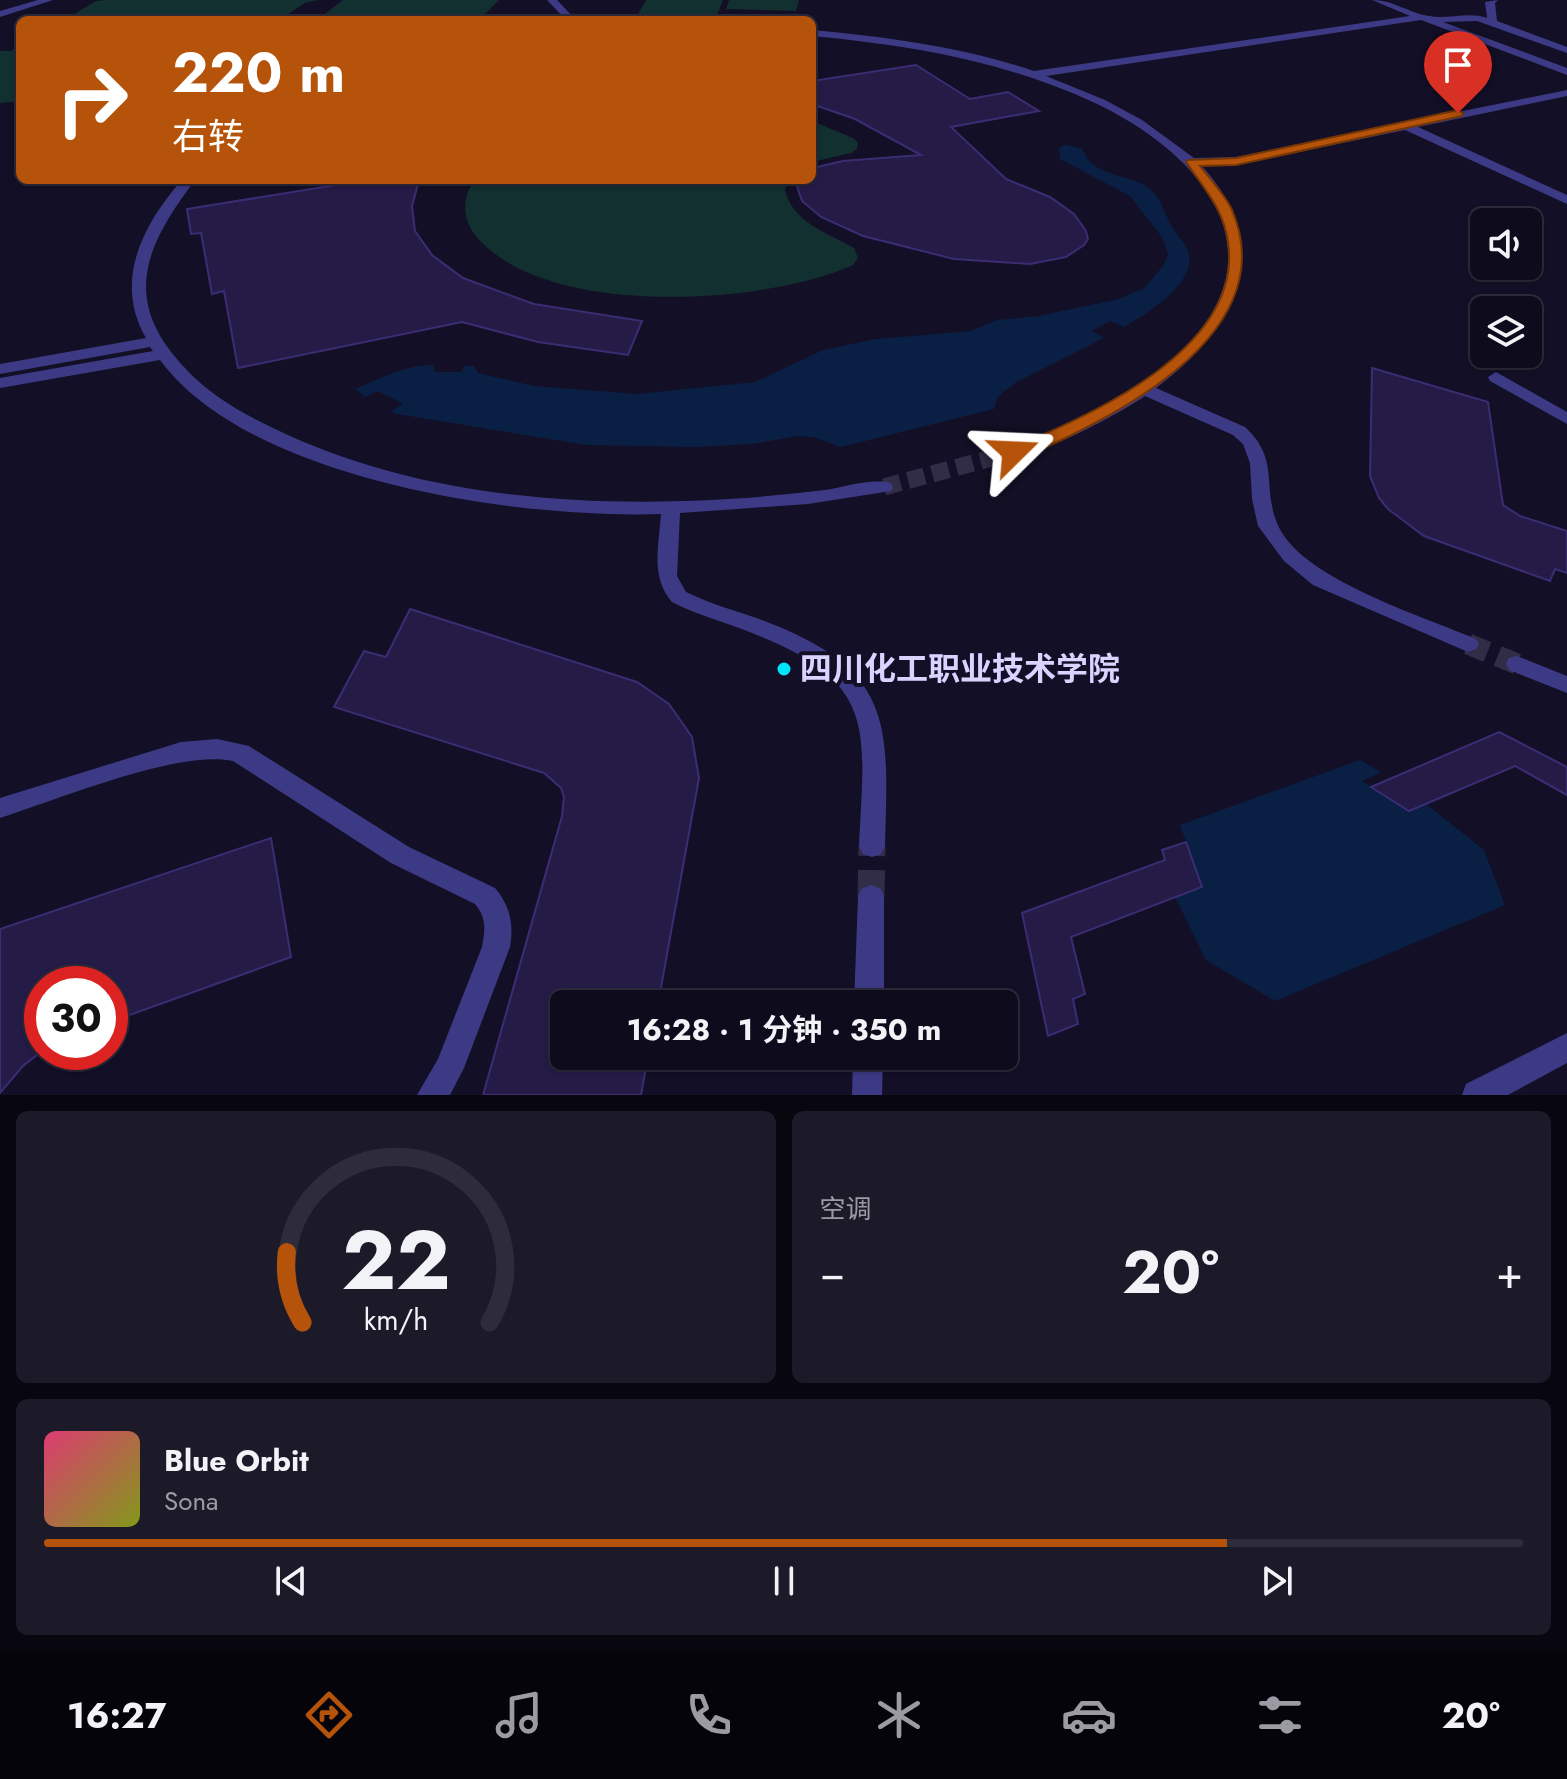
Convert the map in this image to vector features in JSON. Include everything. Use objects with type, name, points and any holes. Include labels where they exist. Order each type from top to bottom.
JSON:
[{"type":"street","points":[[0,14],[48,0]]},
{"type":"street","points":[[552,0],[567,16]]},
{"type":"street","points":[[1377,0],[1567,72]]},
{"type":"street","points":[[1492,22],[1490,2],[1493,0]]},
{"type":"street","points":[[1032,74],[1424,18],[1467,17],[1492,22],[1567,50]]},
{"type":"street","points":[[816,34],[926,48],[1032,74],[1121,112],[1159,135],[1192,162],[1216,193],[1232,226],[1235,243],[1233,280],[1221,309],[1202,339],[1144,389],[1090,421],[1014,452]]},
{"type":"street","points":[[1192,162],[1236,161],[1567,93]]},
{"type":"street","points":[[1404,125],[1567,200]]},
{"type":"street","points":[[186,184],[151,229],[139,265],[140,303],[159,347],[188,381],[239,418],[308,451],[349,466],[443,489],[590,506],[671,508],[774,502],[884,487]]},
{"type":"street","points":[[0,369],[159,347]]},
{"type":"street","points":[[0,383],[159,347]]},
{"type":"street","points":[[1496,377],[1567,419]]},
{"type":"street","points":[[1144,389],[1251,439],[1261,458],[1261,497],[1270,529],[1299,563],[1320,580],[1468,644]]},
{"type":"street","points":[[671,508],[667,576],[670,587],[679,597],[803,647],[842,671],[860,691],[868,706],[874,756],[872,846]]},
{"type":"street","points":[[1517,664],[1567,685]]},
{"type":"street","points":[[0,808],[181,751],[217,748],[240,753],[400,855],[485,896],[495,908],[499,928],[496,947],[449,1068],[432,1095]]},
{"type":"street","points":[[869,990],[871,897]]},
{"type":"street","points":[[1477,1095],[1567,1047]]},
{"type":"street","points":[[867,1095],[868,1070]]},
{"type":"green space","points":[[319,0],[305,3],[285,16],[71,16],[96,1]]},
{"type":"green space","points":[[343,0],[499,0],[483,16],[322,16]]},
{"type":"green space","points":[[646,0],[723,0],[717,15],[637,16]]},
{"type":"green space","points":[[729,0],[799,0],[796,11],[726,9]]},
{"type":"green space","points":[[16,48],[16,101],[0,103],[0,51]]},
{"type":"green space","points":[[816,123],[853,138],[858,143],[857,149],[816,161]]},
{"type":"green space","points":[[472,184],[787,184],[785,190],[789,201],[803,219],[854,248],[858,258],[853,265],[814,279],[767,289],[657,297],[602,292],[551,281],[508,263],[471,229],[465,209]]},
{"type":"water","points":[[1065,145],[1081,148],[1100,169],[1153,191],[1187,248],[1189,263],[1178,286],[1157,306],[1124,327],[1110,321],[1092,331],[1104,338],[1015,383],[998,396],[994,409],[841,447],[813,437],[798,436],[752,444],[695,447],[586,445],[397,414],[391,411],[403,404],[378,391],[365,397],[355,389],[424,365],[434,365],[434,372],[461,372],[465,366],[474,366],[478,373],[534,386],[637,394],[755,382],[823,350],[876,339],[971,331],[997,320],[1039,316],[1119,299],[1144,288],[1163,266],[1168,254],[1162,237],[1130,196],[1060,159],[1059,148]]},
{"type":"water","points":[[1360,760],[1381,772],[1362,781],[1409,810],[1426,804],[1484,850],[1505,905],[1275,1001],[1206,960],[1175,897],[1202,886],[1180,825]]},
{"type":"building","points":[[916,65],[970,99],[1008,92],[1039,111],[951,127],[1006,179],[1050,197],[1074,214],[1088,239],[1066,257],[1030,264],[954,259],[863,236],[821,217],[802,201],[796,184],[816,184],[816,168],[843,161],[921,155],[855,119],[816,105],[816,80]]},
{"type":"building","points":[[342,184],[418,184],[412,206],[415,231],[432,255],[463,278],[534,304],[642,321],[628,355],[538,342],[462,322],[238,368],[224,291],[212,294],[201,233],[191,234],[187,209]]},
{"type":"building","points":[[1372,368],[1488,402],[1503,505],[1520,516],[1567,531],[1567,573],[1555,569],[1550,581],[1424,536],[1388,509],[1379,498],[1370,476]]},
{"type":"building","points":[[410,609],[637,682],[669,704],[692,737],[699,778],[661,990],[550,990],[550,1070],[645,1070],[641,1095],[483,1095],[562,816],[564,797],[561,788],[544,773],[334,707],[364,651],[386,657]]},
{"type":"building","points":[[1499,732],[1567,767],[1567,795],[1515,766],[1409,811],[1371,787]]},
{"type":"building","points":[[271,838],[291,957],[128,1016],[128,966],[24,966],[24,1065],[0,1093],[0,929]]},
{"type":"building","points":[[1186,842],[1202,887],[1071,937],[1085,994],[1073,999],[1078,1024],[1048,1036],[1022,913],[1165,860],[1162,850]]},
{"type":"tunnel","points":[[884,487],[1014,452]]},
{"type":"tunnel","points":[[1468,644],[1517,664]]},
{"type":"tunnel","points":[[871,897],[872,846]]},
{"type":"place","name":"四川化工职业技术学院","points":[[784,669]]},
{"type":"route","points":[[1014,452],[1066,432],[1133,397],[1183,358],[1216,319],[1233,280],[1235,243],[1225,209],[1192,162],[1236,161],[1458,113]]}]
